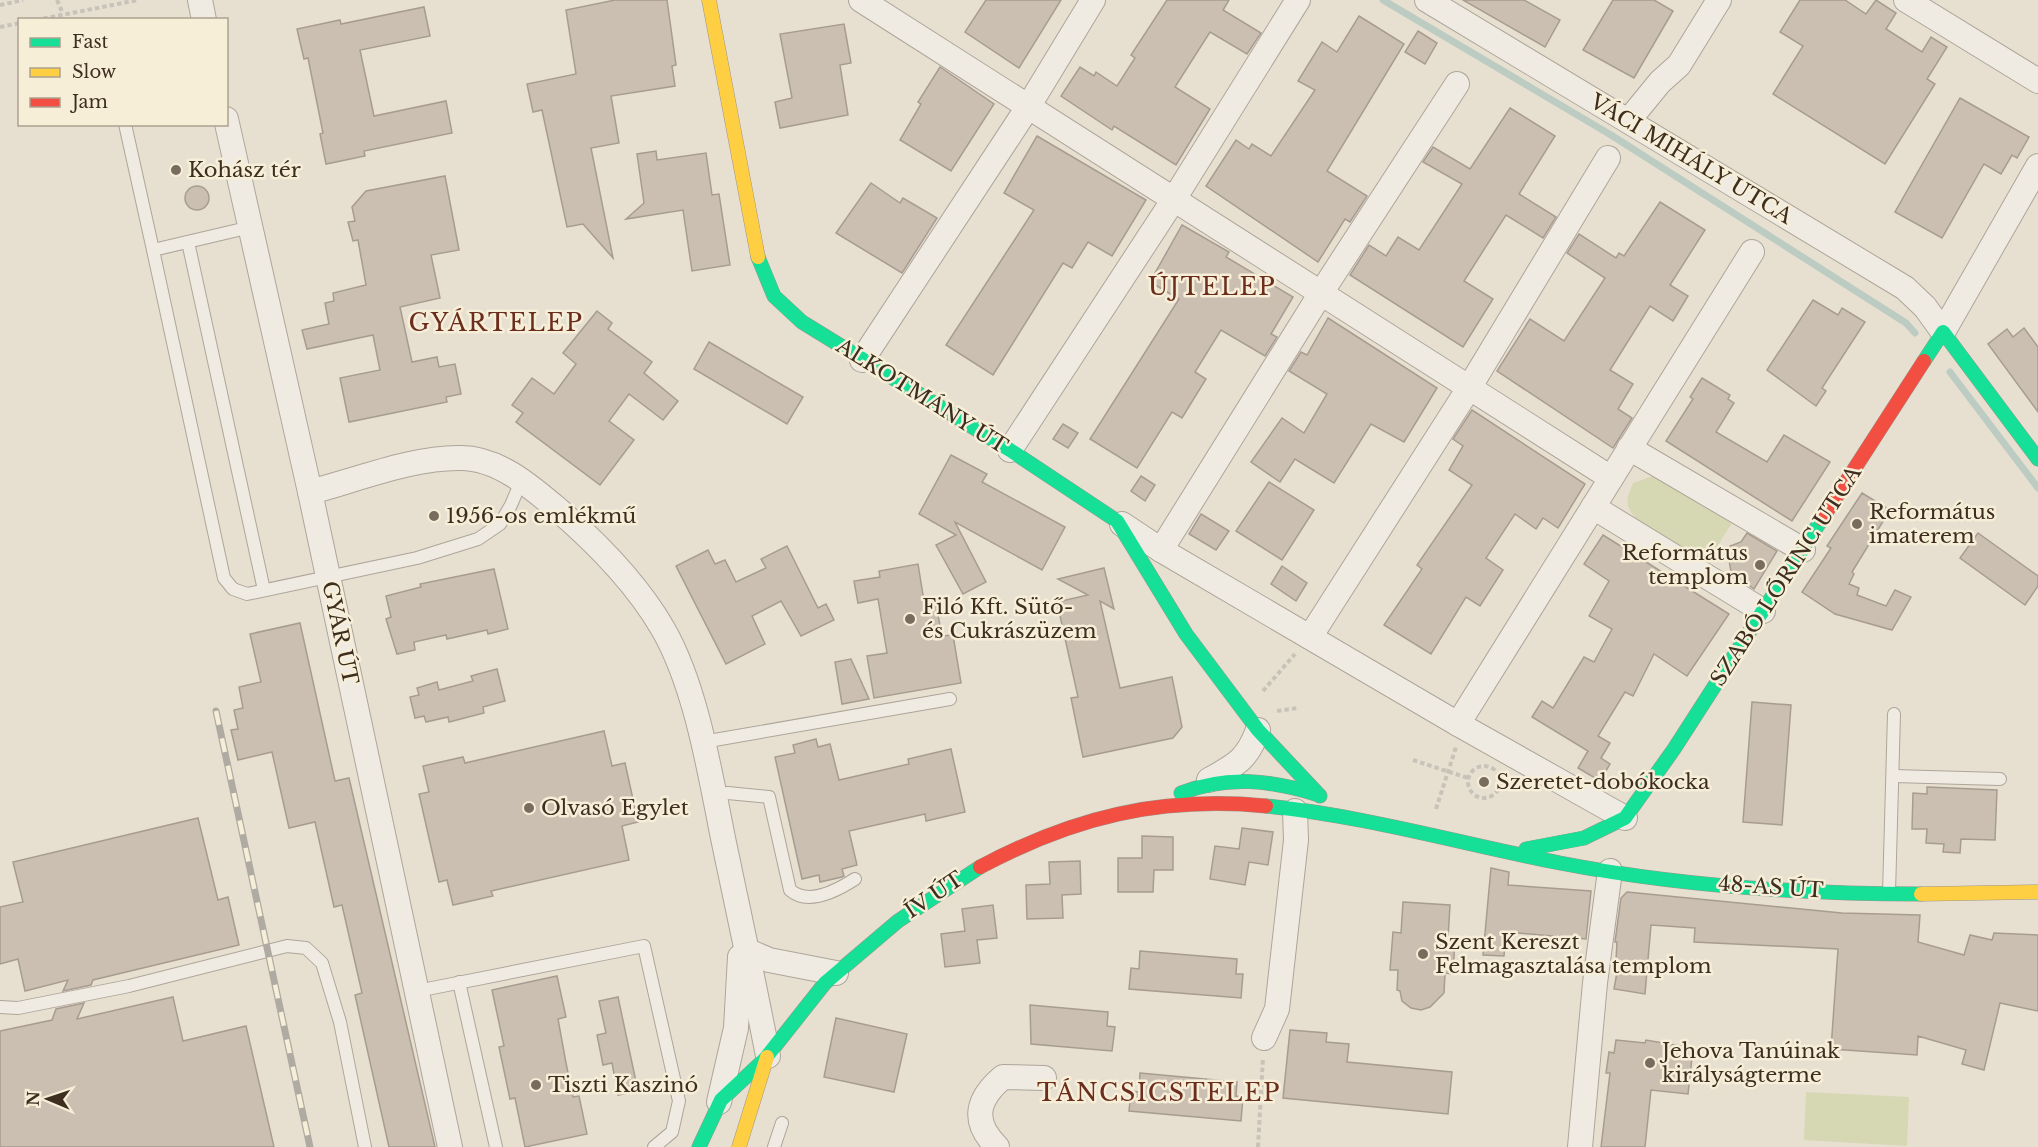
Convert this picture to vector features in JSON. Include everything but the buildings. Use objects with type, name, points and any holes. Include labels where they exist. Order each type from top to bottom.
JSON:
[{"type":"main road","name":"ALKOTMÁNY ÚT","points":[[709,0],[759,264],[765,280],[787,311],[862,360],[1010,450],[1117,521],[1186,634],[1294,777]]},
{"type":"main road","points":[[1943,332],[2038,459]]},
{"type":"main road","name":"SZABÓ LŐRINC UTCA","points":[[1506,852],[1622,829],[1943,332]]},
{"type":"main road","name":"ÍV ÚT","points":[[1148,807],[1205,782],[1294,777],[1320,795],[1372,816],[1449,839]]},
{"type":"main road","name":"ÍV ÚT","points":[[768,1056],[807,1003],[836,973],[891,925],[939,889],[966,873],[1066,828],[1148,807],[1188,803],[1284,809],[1449,839],[1506,852]]},
{"type":"main road","name":"48-AS ÚT","points":[[1506,852],[1612,866],[1699,882],[1889,894],[2038,892]]},
{"type":"main road","points":[[699,1147],[718,1102],[768,1056]]},
{"type":"main road","points":[[739,1147],[768,1056]]},
{"type":"street","points":[[200,0],[204,18]]},
{"type":"street","points":[[861,0],[1611,478]]},
{"type":"street","points":[[862,360],[1028,106],[1093,0]]},
{"type":"street","points":[[1010,450],[1174,200],[1298,0]]},
{"type":"street","name":"VÁCI MIHÁLY UTCA","points":[[1427,0],[1905,288],[1925,307],[1943,332]]},
{"type":"street","points":[[1629,120],[1660,82],[1679,65],[1719,0]]},
{"type":"street","points":[[1906,0],[2038,81]]},
{"type":"street","points":[[1161,550],[1321,293],[1457,84]]},
{"type":"street","name":"GYÁR ÚT","points":[[228,126],[310,492],[450,1147]]},
{"type":"street","points":[[1310,637],[1469,388],[1608,158]]},
{"type":"street","points":[[1943,332],[2038,166]]},
{"type":"street","points":[[1460,725],[1752,252]]},
{"type":"street","points":[[1629,448],[1803,550]]},
{"type":"street","points":[[310,492],[421,462],[461,458],[482,461],[522,479],[581,529],[636,587],[664,630],[683,676],[703,742],[768,1056]]},
{"type":"street","points":[[1593,507],[1763,610]]},
{"type":"street","points":[[1117,521],[1161,550],[1460,725],[1622,829]]},
{"type":"street","points":[[1205,782],[1244,759],[1251,750],[1252,721]]},
{"type":"street","points":[[1264,1038],[1277,1009],[1296,840],[1284,809],[1288,786],[1294,777]]},
{"type":"street","points":[[1580,1147],[1595,983],[1612,866]]},
{"type":"street","points":[[718,1102],[736,1028],[742,928]]},
{"type":"street","points":[[748,951],[769,960],[836,973]]},
{"type":"street","points":[[997,1147],[986,1137],[980,1112],[985,1092],[1003,1077],[1044,1078]]},
{"type":"lane","points":[[125,126],[224,578],[233,590],[247,594],[328,575],[417,558],[477,539],[500,524],[512,506],[522,479]]},
{"type":"lane","points":[[153,250],[251,227]]},
{"type":"lane","points":[[188,242],[264,590]]},
{"type":"lane","points":[[703,742],[950,699]]},
{"type":"lane","points":[[1889,894],[1894,714]]},
{"type":"lane","points":[[1893,776],[2000,779]]},
{"type":"lane","points":[[715,795],[728,793],[769,797],[790,890],[797,897],[810,897],[840,889],[855,879]]},
{"type":"lane","points":[[0,1010],[129,986],[287,946],[306,948],[322,963],[340,1022],[365,1147]]},
{"type":"lane","points":[[417,992],[644,946],[679,1101],[672,1132],[654,1147]]},
{"type":"lane","points":[[459,982],[496,1147]]},
{"type":"lane","points":[[774,1147],[782,1123]]},
{"type":"path","points":[[0,5],[23,0]]},
{"type":"path","points":[[57,0],[63,14]]},
{"type":"path","points":[[45,18],[138,0]]},
{"type":"path","points":[[0,27],[18,23]]},
{"type":"path","points":[[1252,721],[1310,637]]},
{"type":"path","points":[[1436,811],[1460,725]]},
{"type":"path","points":[[1413,760],[1468,778]]},
{"type":"path","points":[[1488,766],[1496,772],[1499,786],[1493,795],[1477,796],[1470,789],[1468,778],[1474,769],[1488,766]]},
{"type":"path","points":[[1258,1147],[1264,1038]]},
{"type":"green space","points":[[1653,476],[1732,523],[1706,564],[1651,531],[1633,515],[1628,506],[1628,500],[1633,483]]},
{"type":"green space","points":[[1806,1092],[1909,1097],[1907,1146],[1804,1140]]},
{"type":"waterway","points":[[1383,0],[1611,135],[1906,323],[1915,333]]},
{"type":"waterway","points":[[1950,372],[2038,488]]},
{"type":"railway","points":[[216,711],[310,1147]]},
{"type":"traffic: fast","points":[[758,257],[774,296],[802,322],[1010,450],[1117,521],[1186,634],[1258,730],[1320,796]]},
{"type":"traffic: fast","points":[[1924,361],[1943,332],[2038,459]]},
{"type":"traffic: fast","points":[[1526,849],[1584,838],[1625,818],[1674,749],[1822,519]]},
{"type":"traffic: fast","points":[[1181,793],[1216,784],[1250,782],[1284,786],[1319,795]]},
{"type":"traffic: fast","points":[[1266,806],[1340,816],[1523,856],[1649,878],[1785,890],[1921,894]]},
{"type":"traffic: fast","points":[[699,1147],[721,1100],[764,1060],[825,983],[898,921],[980,867]]},
{"type":"traffic: slow","points":[[709,0],[758,257]]},
{"type":"traffic: slow","points":[[1921,894],[2038,892]]},
{"type":"traffic: slow","points":[[739,1147],[767,1057]]},
{"type":"traffic: jam","points":[[1822,519],[1924,361]]},
{"type":"traffic: jam","points":[[980,867],[1049,835],[1118,814],[1190,804],[1266,806]]},
{"type":"place","name":"Kohász tér","points":[[176,170]]},
{"type":"place","name":"1956-os emlékmű","points":[[434,516]]},
{"type":"place","name":"Református imaterem","points":[[1857,524]]},
{"type":"place","name":"Református templom","points":[[1760,565]]},
{"type":"place","name":"Filó Kft. Sütő- és Cukrászüzem","points":[[910,619]]},
{"type":"place","name":"Szeretet-dobókocka","points":[[1484,782]]},
{"type":"place","name":"Olvasó Egylet","points":[[529,808]]},
{"type":"place","name":"Szent Kereszt Felmagasztalása templom","points":[[1423,954]]},
{"type":"place","name":"Jehova Tanúinak királyságterme","points":[[1650,1063]]},
{"type":"place","name":"Tiszti Kaszinó","points":[[536,1085]]},
{"type":"district","name":"ÚJTELEP","points":[[1212,286]]},
{"type":"district","name":"GYÁRTELEP","points":[[496,322]]},
{"type":"district","name":"TÁNCSICSTELEP","points":[[1159,1092]]}]
